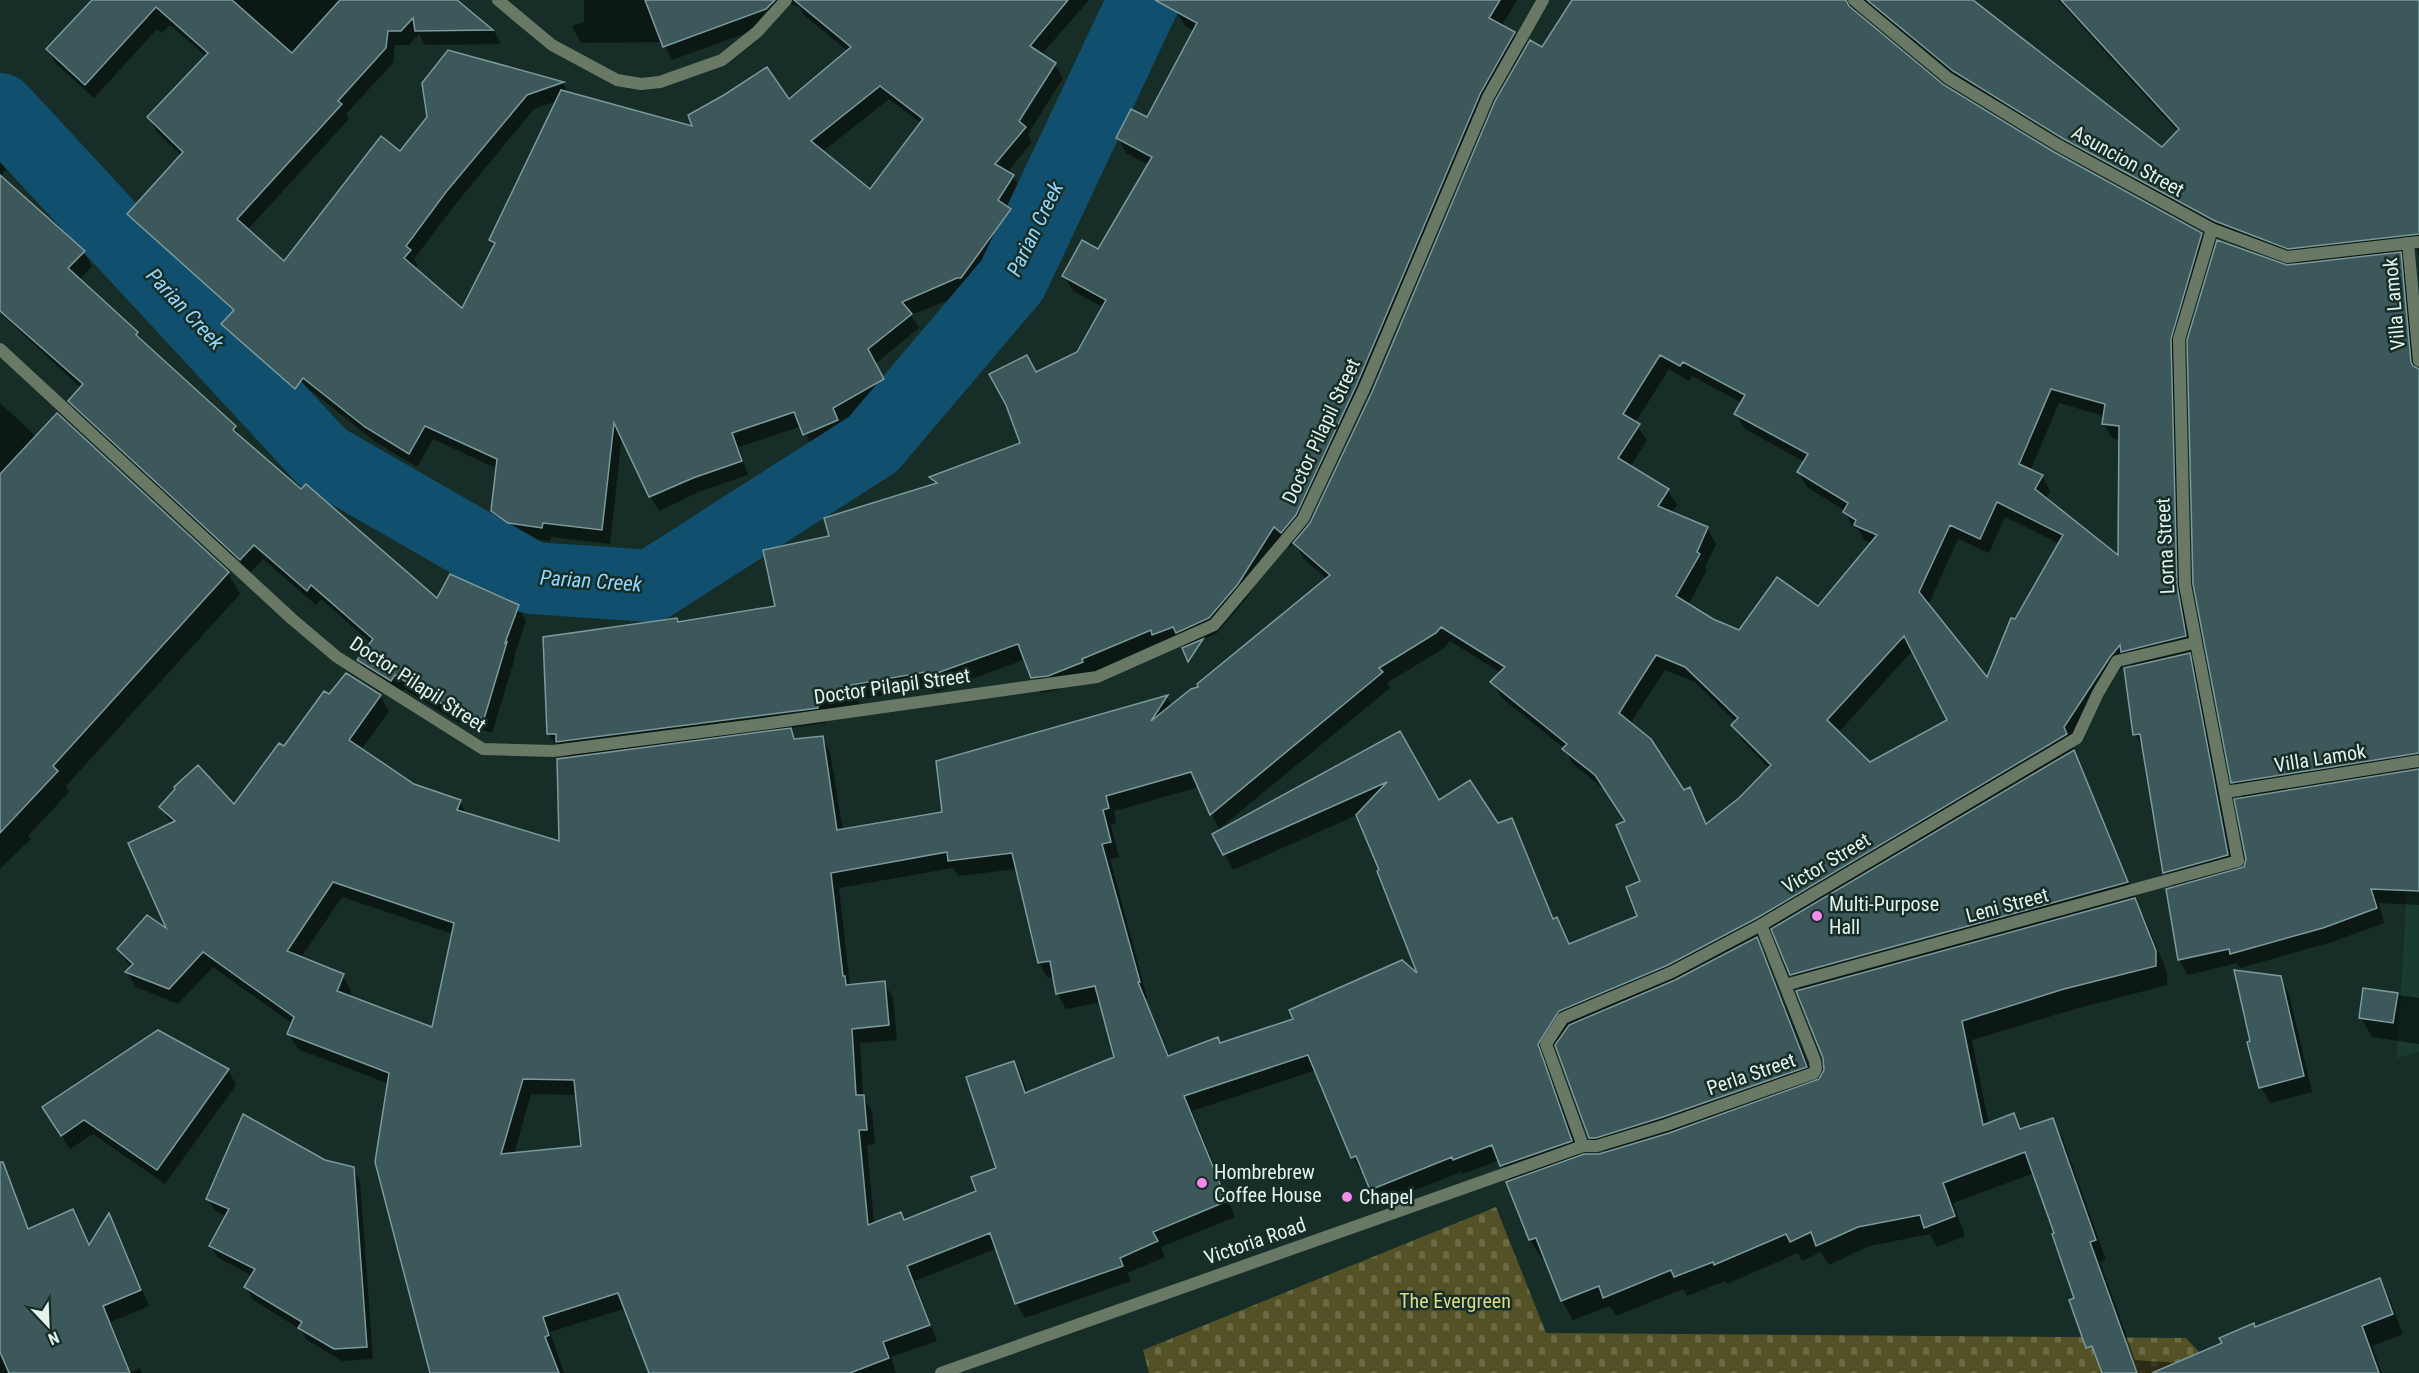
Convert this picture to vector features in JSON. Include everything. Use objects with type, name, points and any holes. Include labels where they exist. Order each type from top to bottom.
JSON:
[{"type":"street","points":[[498,0],[552,45],[617,80],[641,84],[660,82],[722,60],[757,32],[786,0]]},
{"type":"street","name":"Doctor Pilapil Street","points":[[0,349],[292,619],[337,657],[483,749],[553,750],[763,724],[1097,677],[1214,625],[1303,519],[1364,389],[1488,97],[1543,0]]},
{"type":"street","name":"Asuncion Street","points":[[1854,0],[1948,78],[2058,145],[2212,229],[2288,257],[2414,242]]},
{"type":"street","name":"Lorna Street","points":[[2212,229],[2179,339],[2185,585],[2194,643],[2226,792],[2238,861]]},
{"type":"street","name":"Villa Lamok","points":[[2414,242],[2419,361]]},
{"type":"street","name":"Victor Street","points":[[1583,1146],[1546,1044],[1563,1018],[1672,972],[1761,925],[2077,738],[2098,693],[2117,661],[2194,643]]},
{"type":"street","name":"Villa Lamok","points":[[2226,792],[2419,761]]},
{"type":"street","name":"Leni Street","points":[[1785,985],[2238,861]]},
{"type":"street","name":"Perla Street","points":[[1583,1146],[1597,1146],[1656,1128],[1814,1073],[1815,1061],[1761,925]]},
{"type":"street","name":"Victoria Road","points":[[941,1373],[1583,1146]]},
{"type":"shaded area","points":[[2419,833],[2419,1052],[2397,1058],[2410,835]]},
{"type":"green space","name":"The Evergreen","points":[[1496,1207],[1546,1333],[2186,1338],[2219,1373],[1149,1373],[1143,1350]]},
{"type":"building","points":[[92,0],[232,0],[292,53],[340,0],[457,0],[493,30],[415,31],[413,18],[401,31],[388,31],[386,48],[338,101],[342,104],[237,219],[284,261],[381,136],[400,151],[427,117],[422,83],[448,50],[564,82],[527,95],[446,192],[406,246],[411,250],[404,258],[462,308],[495,243],[489,240],[561,90],[692,126],[688,115],[767,67],[789,99],[851,47],[794,0],[1068,0],[1030,46],[1056,63],[1019,121],[1026,127],[995,164],[1014,175],[998,200],[1011,209],[961,278],[902,302],[912,314],[868,349],[884,379],[833,408],[838,420],[803,435],[794,412],[732,433],[742,461],[693,478],[649,497],[614,423],[602,530],[543,523],[542,528],[508,523],[491,511],[497,459],[425,426],[409,454],[365,427],[303,378],[295,389],[221,324],[234,310],[127,214],[183,152],[147,117],[208,53],[156,7],[85,85],[46,49]],"holes":[[[880,86],[923,119],[870,189],[811,141]]]},
{"type":"building","points":[[645,0],[775,0],[766,9],[663,47]]},
{"type":"building","points":[[1155,0],[1500,0],[1489,18],[1515,32],[1480,94],[1356,386],[1296,515],[1281,533],[1274,527],[1238,584],[1209,618],[1176,633],[1173,627],[1152,635],[1151,630],[1048,676],[1031,678],[1018,644],[926,677],[925,672],[851,685],[852,691],[817,698],[818,708],[556,742],[556,734],[547,734],[543,637],[677,618],[678,622],[775,606],[763,550],[829,536],[824,518],[937,483],[929,477],[1020,443],[1006,405],[989,374],[1027,355],[1036,372],[1077,352],[1106,300],[1062,276],[1082,240],[1098,249],[1152,157],[1116,138],[1131,109],[1147,117],[1197,23]]},
{"type":"building","points":[[1572,0],[1846,0],[1849,6],[1944,85],[2054,152],[2202,233],[2171,339],[2177,585],[2186,636],[2121,652],[2120,645],[2064,727],[2067,734],[1757,918],[1668,965],[1559,1011],[1538,1044],[1572,1141],[1500,1166],[1492,1145],[1453,1160],[1452,1157],[1370,1190],[1356,1156],[1351,1158],[1308,1055],[1184,1096],[1227,1201],[1153,1232],[1158,1241],[1120,1258],[1123,1266],[1015,1304],[990,1233],[907,1266],[930,1325],[883,1342],[889,1358],[850,1373],[649,1373],[618,1293],[543,1317],[549,1335],[545,1337],[559,1373],[430,1373],[375,1162],[389,1073],[287,1034],[294,1017],[203,952],[169,989],[125,972],[133,964],[117,949],[147,915],[166,928],[128,843],[175,821],[159,807],[175,789],[174,787],[198,765],[234,804],[279,743],[284,746],[324,691],[329,694],[346,673],[381,695],[349,740],[414,784],[461,800],[457,810],[559,841],[557,759],[791,728],[794,739],[823,736],[837,830],[942,812],[936,761],[1168,695],[1151,721],[1191,689],[1198,687],[1197,684],[1330,575],[1293,543],[1310,523],[1372,392],[1495,101],[1530,40],[1542,47]],"holes":[[[1660,355],[1680,366],[1683,362],[1745,395],[1734,414],[1808,454],[1797,472],[1848,503],[1843,512],[1856,520],[1854,525],[1877,535],[1818,606],[1777,577],[1739,630],[1713,619],[1676,596],[1700,554],[1697,552],[1708,527],[1658,506],[1669,489],[1618,458],[1640,424],[1623,414]],[[2051,389],[2105,404],[2102,424],[2119,426],[2118,555],[2035,489],[2043,475],[2019,464]],[[1997,502],[2063,535],[2015,619],[2011,618],[1987,677],[1919,592],[1950,525],[1980,539]],[[1441,627],[1505,667],[1490,682],[1567,744],[1562,749],[1595,775],[1625,821],[1616,825],[1640,881],[1626,887],[1637,916],[1569,944],[1557,917],[1553,919],[1512,818],[1498,823],[1470,780],[1439,800],[1400,731],[1212,834],[1223,855],[1387,782],[1356,815],[1417,973],[1402,960],[1289,1010],[1293,1019],[1220,1043],[1218,1037],[1168,1056],[1138,982],[1140,982],[1102,844],[1111,842],[1103,810],[1109,808],[1106,796],[1191,772],[1210,815],[1383,672],[1379,668],[1436,633]],[[1904,636],[1947,720],[1870,762],[1827,720]],[[1656,655],[1685,667],[1738,718],[1731,725],[1771,765],[1739,798],[1706,824],[1690,787],[1684,790],[1651,739],[1619,713]],[[947,852],[948,861],[1012,853],[1038,963],[1050,961],[1056,994],[1095,986],[1114,1057],[1025,1093],[1014,1061],[966,1077],[996,1168],[971,1177],[976,1191],[904,1220],[901,1212],[868,1225],[859,1130],[867,1130],[864,1095],[856,1095],[852,1029],[889,1025],[885,981],[846,985],[845,976],[843,976],[831,873]],[[333,882],[454,923],[432,1027],[337,991],[344,974],[287,951]],[[523,1079],[574,1080],[581,1146],[501,1154]]]},
{"type":"building","points":[[1867,0],[1973,0],[2162,147],[2179,129],[2061,0],[2419,0],[2419,234],[2288,249],[2215,221],[2062,138],[1953,71]]},
{"type":"building","points":[[0,175],[85,251],[68,268],[138,332],[136,335],[236,426],[233,430],[301,489],[306,484],[437,598],[450,574],[519,605],[505,643],[507,642],[484,719],[447,707],[395,675],[391,681],[357,660],[373,639],[311,585],[307,591],[254,545],[240,560],[68,401],[83,384],[0,311]]},
{"type":"building","points":[[2217,240],[2287,265],[2401,252],[2411,362],[2419,369],[2419,753],[2231,783],[2193,584],[2187,340]]},
{"type":"building","points":[[57,413],[229,572],[53,766],[58,771],[0,833],[0,474]]},
{"type":"building","points":[[1203,639],[1188,662],[1182,648]]},
{"type":"building","points":[[2190,653],[2228,855],[2163,873],[2140,734],[2133,735],[2124,668]]},
{"type":"building","points":[[2074,750],[2128,882],[1790,975],[1771,929]]},
{"type":"building","points":[[2419,769],[2419,891],[2371,889],[2377,908],[2323,928],[2230,954],[2229,949],[2178,960],[2166,889],[2244,867],[2246,859],[2234,799]]},
{"type":"building","points":[[2135,898],[2156,951],[2156,966],[2064,989],[1962,1021],[1983,1125],[2014,1113],[2020,1129],[2053,1118],[2096,1240],[2090,1242],[2137,1373],[2102,1373],[2092,1346],[2086,1348],[2069,1300],[2074,1298],[2052,1234],[2054,1233],[2025,1152],[1943,1183],[1955,1216],[1924,1228],[1920,1215],[1858,1227],[1816,1246],[1811,1232],[1790,1242],[1786,1234],[1714,1265],[1713,1262],[1674,1277],[1671,1270],[1603,1298],[1599,1286],[1561,1301],[1536,1238],[1529,1240],[1506,1182],[1584,1154],[1599,1154],[1669,1133],[1819,1079],[1824,1070],[1823,1058],[1796,991]]},
{"type":"building","points":[[1757,937],[1807,1067],[1663,1117],[1596,1138],[1589,1138],[1555,1045],[1569,1025],[1675,980]]},
{"type":"building","points":[[2234,970],[2281,976],[2304,1076],[2259,1088],[2247,1042],[2250,1041]]},
{"type":"building","points":[[2363,988],[2398,993],[2393,1023],[2359,1018]]},
{"type":"building","points":[[158,1030],[229,1069],[157,1170],[84,1120],[61,1136],[42,1107]]},
{"type":"building","points":[[243,1114],[325,1160],[354,1167],[367,1347],[334,1349],[298,1328],[302,1322],[244,1287],[255,1269],[209,1246],[229,1209],[206,1199]]},
{"type":"building","points":[[0,1162],[3,1162],[28,1229],[73,1209],[89,1245],[109,1213],[141,1290],[103,1306],[130,1373],[9,1373],[0,1352]]},
{"type":"building","points":[[2380,1278],[2393,1314],[2362,1326],[2379,1373],[2152,1373],[2222,1343],[2219,1338],[2254,1323],[2255,1327]]},
{"type":"waterway","name":"Parian Creek","points":[[0,109],[323,458],[532,578],[651,586],[873,444],[1012,280],[1144,0]]},
{"type":"place","name":"Multi-Purpose Hall","points":[[1817,916]]},
{"type":"place","name":"Hombrebrew Coffee House","points":[[1202,1183]]},
{"type":"place","name":"Chapel","points":[[1347,1197]]}]
